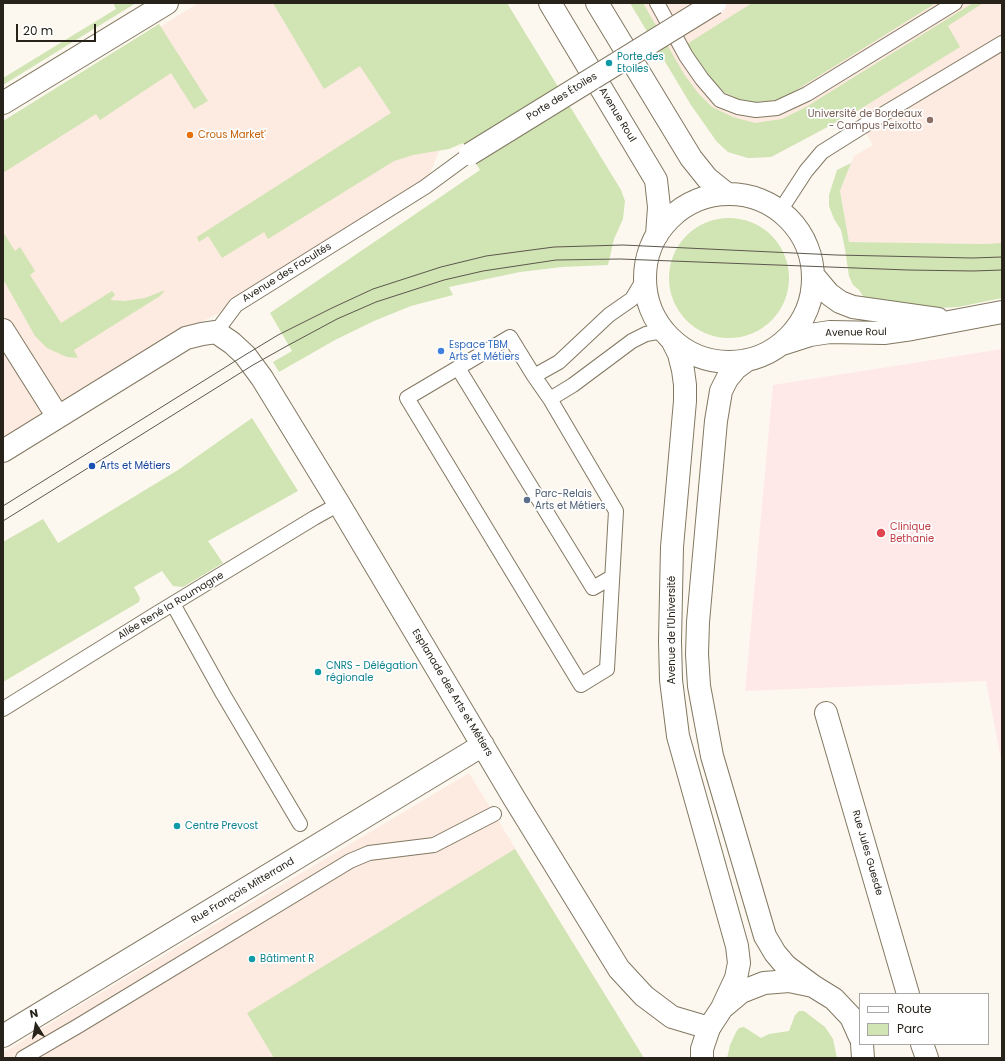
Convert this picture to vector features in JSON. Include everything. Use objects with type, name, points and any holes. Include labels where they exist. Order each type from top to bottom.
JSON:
[{"type":"street","points":[[3,103],[167,3]]},
{"type":"street","name":"Avenue Roul","points":[[550,3],[656,180],[659,207],[657,235]]},
{"type":"street","points":[[597,3],[691,158],[707,178],[727,194]]},
{"type":"street","name":"Porte des Étoiles","points":[[470,154],[715,3]]},
{"type":"street","points":[[657,235],[675,213],[699,199],[727,194],[755,198],[780,211],[798,230],[810,253],[813,275],[810,301],[799,325],[781,344],[765,354],[747,360],[720,362],[694,355],[668,336]]},
{"type":"street","name":"Avenue de l'Université","points":[[657,235],[647,259],[644,277],[647,297],[653,315],[668,336],[678,354],[683,370],[685,385],[685,401],[672,547],[670,641],[671,680],[678,736],[737,946],[739,963],[736,978],[722,1008]]},
{"type":"street","name":"Avenue Roul","points":[[813,275],[829,294],[840,302],[853,308],[955,321]]},
{"type":"street","name":"Avenue Roul","points":[[781,344],[810,335],[830,332],[884,333],[912,330],[1002,312]]},
{"type":"street","points":[[3,330],[58,417]]},
{"type":"street","points":[[3,451],[186,338],[216,332]]},
{"type":"street","name":"Esplanade des Arts et Métiers","points":[[216,332],[232,343],[254,365],[340,504],[514,798],[619,969],[644,996],[672,1017],[709,1028]]},
{"type":"street","points":[[747,360],[736,368],[727,379],[721,391],[716,421],[698,622],[697,654],[699,686],[712,756],[765,936],[775,953],[786,966],[838,1003],[851,1017],[859,1035]]},
{"type":"street","name":"Rue Jules Guesde","points":[[826,713],[908,993]]},
{"type":"street","name":"Rue François Mitterrand","points":[[3,1036],[483,745]]},
{"type":"street","points":[[702,1058],[702,1049],[709,1028],[722,1008],[741,992],[764,983],[789,981],[813,986]]},
{"type":"street","points":[[862,1045],[863,1058]]},
{"type":"street","points":[[922,1045],[927,1058]]},
{"type":"lane","points":[[657,3],[686,56],[702,79],[720,100],[738,107],[756,110],[777,108],[806,94],[955,3]]},
{"type":"lane","points":[[780,211],[806,171],[822,152],[1002,43]]},
{"type":"lane","name":"Avenue des Facultés","points":[[216,332],[236,305],[425,187],[470,154]]},
{"type":"lane","points":[[534,376],[559,362],[609,315],[632,299],[644,277]]},
{"type":"lane","points":[[550,399],[573,385],[632,340],[646,334],[668,336]]},
{"type":"lane","points":[[510,337],[534,376],[550,399],[616,511],[607,670],[581,685],[406,398],[510,337]]},
{"type":"lane","points":[[458,368],[593,588],[612,577]]},
{"type":"lane","name":"Allée René la Roumagne","points":[[3,709],[314,518],[340,504]]},
{"type":"lane","points":[[173,604],[222,694],[300,824]]},
{"type":"lane","points":[[22,1058],[85,1022],[350,861],[368,853],[434,845],[494,814]]},
{"type":"shaded area","points":[[198,3],[496,3],[425,187],[236,305],[185,330],[3,444],[3,126]]},
{"type":"shaded area","name":"Université de Bordeaux - Campus Peixotto","points":[[630,3],[1002,3],[1002,243],[849,242],[840,191],[854,156],[873,145],[854,113],[771,157],[748,158],[728,152],[717,142],[691,105]]},
{"type":"shaded area","name":"Clinique Bethanie","points":[[1002,349],[1002,765],[986,681],[745,691],[773,385]]},
{"type":"shaded area","points":[[469,773],[644,1058],[3,1058],[3,1053],[67,1013]]},
{"type":"green space","points":[[113,3],[136,3],[3,85],[3,78],[116,9]]},
{"type":"green space","points":[[273,3],[507,3],[621,190],[625,201],[623,219],[614,239],[608,265],[562,267],[520,272],[449,287],[453,295],[411,306],[374,321],[335,340],[279,372],[273,362],[292,351],[270,313],[480,170],[463,143],[449,149],[413,155],[394,161],[268,239],[264,232],[222,258],[208,236],[199,242],[197,237],[391,113],[360,66],[324,89]]},
{"type":"green space","points":[[630,3],[643,3],[684,74],[698,93],[712,107],[733,117],[755,123],[782,119],[806,107],[973,3],[983,3],[948,26],[960,47],[854,113],[771,157],[748,158],[728,152],[717,142],[691,105]]},
{"type":"green space","points":[[752,3],[936,3],[785,97],[771,101],[755,102],[738,99],[724,92],[713,81],[687,44]]},
{"type":"green space","points":[[159,24],[208,101],[194,109],[171,73],[100,120],[96,114],[3,173],[3,121]]},
{"type":"green space","points":[[851,163],[840,191],[849,242],[1002,243],[1002,298],[958,307],[937,308],[867,302],[859,290],[853,285],[849,276],[841,230],[834,219],[829,206],[829,195],[837,170]]},
{"type":"green space","points":[[729,218],[752,223],[762,228],[771,236],[779,245],[784,255],[789,278],[784,301],[779,311],[771,320],[762,328],[752,333],[729,338],[706,333],[696,328],[687,320],[679,311],[674,301],[669,278],[674,255],[679,245],[687,236],[696,228],[706,223]]},
{"type":"green space","points":[[3,232],[15,251],[20,247],[35,271],[30,275],[61,323],[112,291],[115,295],[110,300],[124,301],[145,298],[165,290],[160,296],[74,350],[78,358],[67,357],[47,348],[35,336],[3,279]]},
{"type":"green space","points":[[252,418],[298,491],[208,541],[223,563],[183,587],[173,586],[162,571],[134,587],[140,598],[139,602],[3,682],[3,542],[43,519],[58,543],[178,470]]},
{"type":"green space","points":[[515,849],[644,1058],[274,1058],[247,1013]]},
{"type":"green space","points":[[799,1011],[804,1011],[825,1027],[833,1039],[837,1058],[727,1058],[730,1045],[739,1028],[744,1027],[761,1038],[769,1034],[789,1031],[795,1015]]},
{"type":"tram line","points":[[3,506],[278,335],[373,289],[441,267],[486,256],[554,247],[623,245],[836,255],[972,258],[1002,257]]},
{"type":"tram line","points":[[3,521],[253,365],[285,347],[337,319],[376,302],[444,280],[483,271],[556,260],[620,259],[908,270],[1002,270]]},
{"type":"place","name":"Porte des Etoiles","points":[[609,63]]},
{"type":"place","name":"Université de Bordeaux - Campus Peixotto","points":[[930,120]]},
{"type":"place","name":"Crous Market'","points":[[190,135]]},
{"type":"place","name":"Espace TBM Arts et Métiers","points":[[441,351]]},
{"type":"place","name":"Arts et Métiers","points":[[92,466]]},
{"type":"place","name":"Parc-Relais Arts et Métiers","points":[[527,500]]},
{"type":"place","name":"Clinique Bethanie","points":[[881,533]]},
{"type":"place","name":"CNRS - Délégation régionale","points":[[318,672]]},
{"type":"place","name":"Centre Prevost","points":[[177,826]]},
{"type":"place","name":"Bâtiment R","points":[[252,959]]}]
